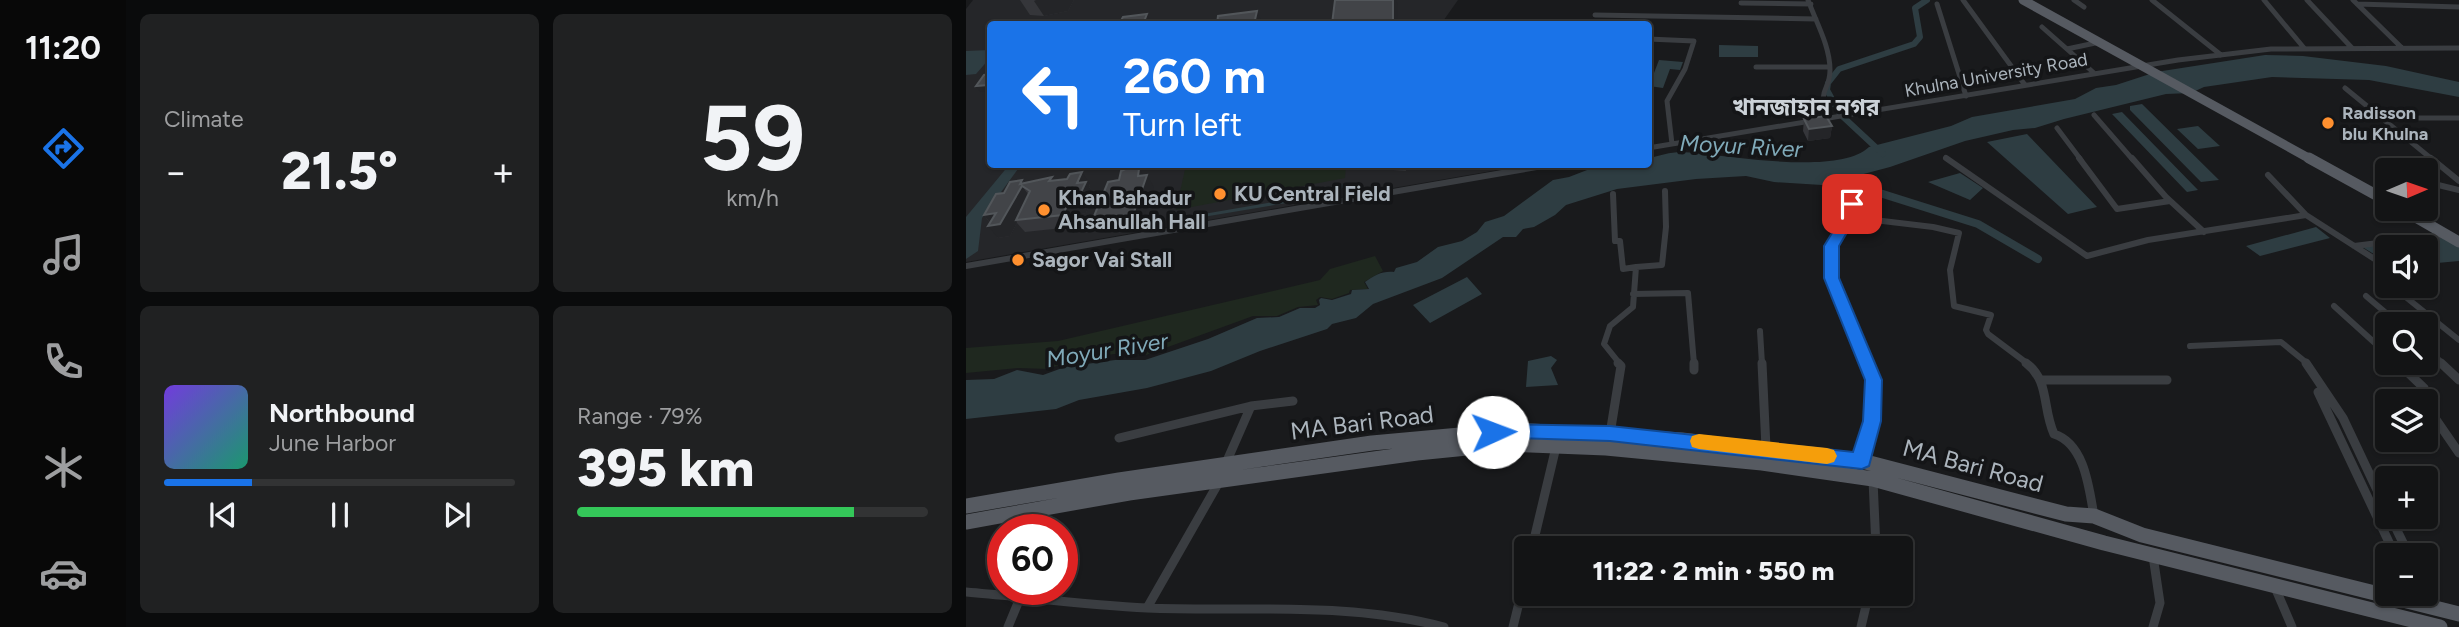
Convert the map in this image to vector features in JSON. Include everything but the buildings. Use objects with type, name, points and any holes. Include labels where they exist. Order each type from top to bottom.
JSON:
[{"type":"main road","points":[[2023,0],[2238,116],[2375,194]]},
{"type":"main road","points":[[2422,221],[2459,242]]},
{"type":"main road","name":"MA Bari Road","points":[[966,506],[1226,464],[1450,434],[1515,430],[1610,434],[1766,448],[1862,461],[2066,514],[2094,516],[2142,535],[2375,589]]},
{"type":"main road","name":"MA Bari Road","points":[[966,522],[1129,493],[1417,453],[1507,444],[1606,448],[1762,463],[1873,479],[2153,555],[2440,627]]},
{"type":"main road","name":"MA Bari Road","points":[[2432,606],[2459,614]]},
{"type":"street","points":[[1963,0],[2025,85]]},
{"type":"street","points":[[2074,0],[2084,8]]},
{"type":"street","points":[[2152,0],[2222,56]]},
{"type":"street","points":[[2264,0],[2304,48]]},
{"type":"street","points":[[2307,0],[2352,48]]},
{"type":"street","points":[[1741,3],[1810,2],[1825,44],[1830,72],[1821,93],[1830,118]]},
{"type":"street","points":[[2355,2],[2459,7]]},
{"type":"street","points":[[2355,2],[2402,48]]},
{"type":"street","points":[[1937,4],[1945,24],[1960,85],[1966,96]]},
{"type":"street","points":[[1595,15],[1816,19]]},
{"type":"street","points":[[2042,27],[2094,72]]},
{"type":"street","points":[[1652,39],[1694,41],[1695,46],[1667,101],[1672,144]]},
{"type":"street","points":[[2067,49],[2100,42]]},
{"type":"street","name":"Khulna University Road","points":[[1652,147],[1966,96],[2094,72],[2271,49],[2459,48]]},
{"type":"street","points":[[1756,67],[1829,67]]},
{"type":"street","points":[[2346,88],[2459,181]]},
{"type":"street","points":[[2094,115],[2170,201],[2204,232]]},
{"type":"street","points":[[2419,118],[2459,118]]},
{"type":"street","points":[[2057,128],[2117,209],[2170,201]]},
{"type":"street","points":[[1946,158],[2087,256],[2148,240],[2306,215]]},
{"type":"street","points":[[966,266],[1533,168]]},
{"type":"street","points":[[2267,175],[2306,215],[2375,259]]},
{"type":"street","points":[[2438,185],[2459,190]]},
{"type":"street","points":[[1613,194],[1615,241],[1620,241],[1623,269],[1662,265],[1666,227],[1665,191]]},
{"type":"street","points":[[1861,193],[1845,213],[1849,217],[1933,227],[1959,233],[1951,270],[1952,302],[1954,306],[1991,315],[1988,334],[2035,368],[2042,380],[2047,422],[2054,434],[2066,438],[2082,464],[2094,516]]},
{"type":"street","points":[[1849,217],[1831,246],[1832,278],[1874,380],[1872,421],[1861,456],[1862,461]]},
{"type":"street","points":[[2354,246],[2445,234]]},
{"type":"street","points":[[1610,434],[1621,366],[1604,344],[1610,326],[1633,307],[1636,267]]},
{"type":"street","points":[[1633,294],[1688,293],[1694,370]]},
{"type":"street","points":[[2367,296],[2385,312]]},
{"type":"street","points":[[2407,298],[2459,340]]},
{"type":"street","points":[[2334,306],[2375,343]]},
{"type":"street","points":[[1760,331],[1766,448]]},
{"type":"street","points":[[2190,346],[2281,342],[2291,347],[2325,384],[2375,486]]},
{"type":"street","points":[[2438,360],[2459,380]]},
{"type":"street","points":[[2410,375],[2424,389]]},
{"type":"street","points":[[2042,380],[2096,377],[2130,382],[2167,380]]},
{"type":"street","points":[[2318,393],[2389,543]]},
{"type":"street","points":[[1119,438],[1251,406],[1293,401]]},
{"type":"street","points":[[1226,464],[1251,406]]},
{"type":"street","points":[[2327,412],[2339,413]]},
{"type":"street","points":[[2438,423],[2459,453]]},
{"type":"street","points":[[1535,536],[1556,446]]},
{"type":"street","points":[[1873,479],[1875,536]]},
{"type":"street","points":[[1147,608],[1219,481]]},
{"type":"street","points":[[2153,555],[2160,603],[2153,627]]},
{"type":"street","points":[[2273,584],[2292,627]]},
{"type":"street","points":[[966,592],[987,594]]},
{"type":"street","points":[[1078,603],[1147,608],[1253,607],[1410,618],[1444,627]]},
{"type":"street","points":[[1007,627],[1017,605]]},
{"type":"street","points":[[1513,627],[1518,606]]},
{"type":"street","points":[[1861,627],[1866,606]]},
{"type":"street","points":[[1403,627],[1410,618]]},
{"type":"shaded area","points":[[973,0],[1458,0],[1443,21],[987,21],[987,168],[1509,168],[966,262],[966,9]]},
{"type":"shaded area","points":[[1719,45],[1758,46],[1758,57],[1719,57]]},
{"type":"shaded area","points":[[987,50],[987,61],[976,74],[966,75],[966,51]]},
{"type":"shaded area","name":"Moyur River","points":[[2265,55],[2303,56],[2386,66],[2459,82],[2459,97],[2369,80],[2272,77],[2204,87],[2191,93],[2166,94],[2035,128],[1965,141],[1890,167],[1822,185],[1774,182],[1746,176],[1617,189],[1566,205],[1534,227],[1523,229],[1516,237],[1503,237],[1442,278],[1373,304],[1356,318],[1332,324],[1327,329],[1260,351],[1211,371],[1147,388],[1079,400],[1056,409],[966,419],[966,380],[994,379],[1017,370],[1043,375],[1065,367],[1115,360],[1145,360],[1208,339],[1257,318],[1279,317],[1300,308],[1315,308],[1320,305],[1321,298],[1332,300],[1351,294],[1352,290],[1369,289],[1365,282],[1375,275],[1394,272],[1396,268],[1417,262],[1438,247],[1462,241],[1477,232],[1485,222],[1504,216],[1553,180],[1592,168],[1652,168],[1652,157],[1681,152],[1779,162],[1832,161],[1854,156],[1869,147],[1951,126],[1972,117],[2075,99],[2096,88],[2116,85],[2156,72]]},
{"type":"shaded area","points":[[1659,60],[1683,62],[1680,70],[1670,69],[1663,88],[1652,86],[1652,78]]},
{"type":"shaded area","points":[[2142,104],[2219,180],[2201,182],[2130,110],[2130,106]]},
{"type":"shaded area","points":[[2122,112],[2198,190],[2187,192],[2112,114]]},
{"type":"shaded area","points":[[2198,126],[2220,146],[2198,149],[2177,129]]},
{"type":"shaded area","points":[[2027,134],[2097,207],[2068,214],[1987,142]]},
{"type":"shaded area","points":[[1007,168],[1019,168],[982,218],[978,251],[966,259],[966,217]]},
{"type":"shaded area","name":"KU Central Field","points":[[1185,168],[1346,168],[1345,178],[1176,210]]},
{"type":"shaded area","points":[[1960,173],[1983,188],[1970,200],[1928,182]]},
{"type":"shaded area","points":[[1347,184],[1334,195],[1185,220],[1186,217],[1332,192],[1337,185]]},
{"type":"shaded area","points":[[2316,227],[2330,238],[2260,256],[2246,246]]},
{"type":"shaded area","points":[[2438,237],[2443,237],[2459,247],[2459,261],[2438,263]]},
{"type":"shaded area","points":[[2375,243],[2375,255],[2359,245]]},
{"type":"shaded area","points":[[1375,256],[1383,271],[1364,282],[1368,289],[1350,290],[1349,293],[1332,299],[1320,297],[1316,300],[1318,305],[1298,307],[1277,316],[1253,316],[1146,355],[1114,354],[1071,361],[1048,369],[1018,368],[966,373],[966,348],[1058,341],[1320,280],[1330,269]]},
{"type":"shaded area","points":[[1467,277],[1482,294],[1430,323],[1413,305]]},
{"type":"shaded area","points":[[1551,356],[1557,360],[1551,368],[1558,385],[1526,387],[1528,361]]},
{"type":"waterway","points":[[1883,154],[1840,114],[1827,90],[1828,83],[1839,69],[1914,44],[1920,37],[1915,8],[1927,0]]},
{"type":"waterway","points":[[1829,177],[1978,224],[2038,259]]},
{"type":"slow traffic","points":[[1699,441],[1827,456]]},
{"type":"place","name":"Radisson blu Khulna","points":[[2328,123]]},
{"type":"place","name":"KU Central Field","points":[[1220,194]]},
{"type":"place","name":"Khan Bahadur Ahsanullah Hall","points":[[1044,210]]},
{"type":"place","name":"Sagor Vai Stall","points":[[1018,260]]},
{"type":"district","name":"খানজাহান নগর","points":[[1806,107]]},
{"type":"route","points":[[1493,432],[1515,430],[1610,434],[1757,447],[1862,461],[1861,456],[1872,421],[1874,380],[1832,278],[1831,246],[1849,217],[1845,213],[1852,204]]}]
